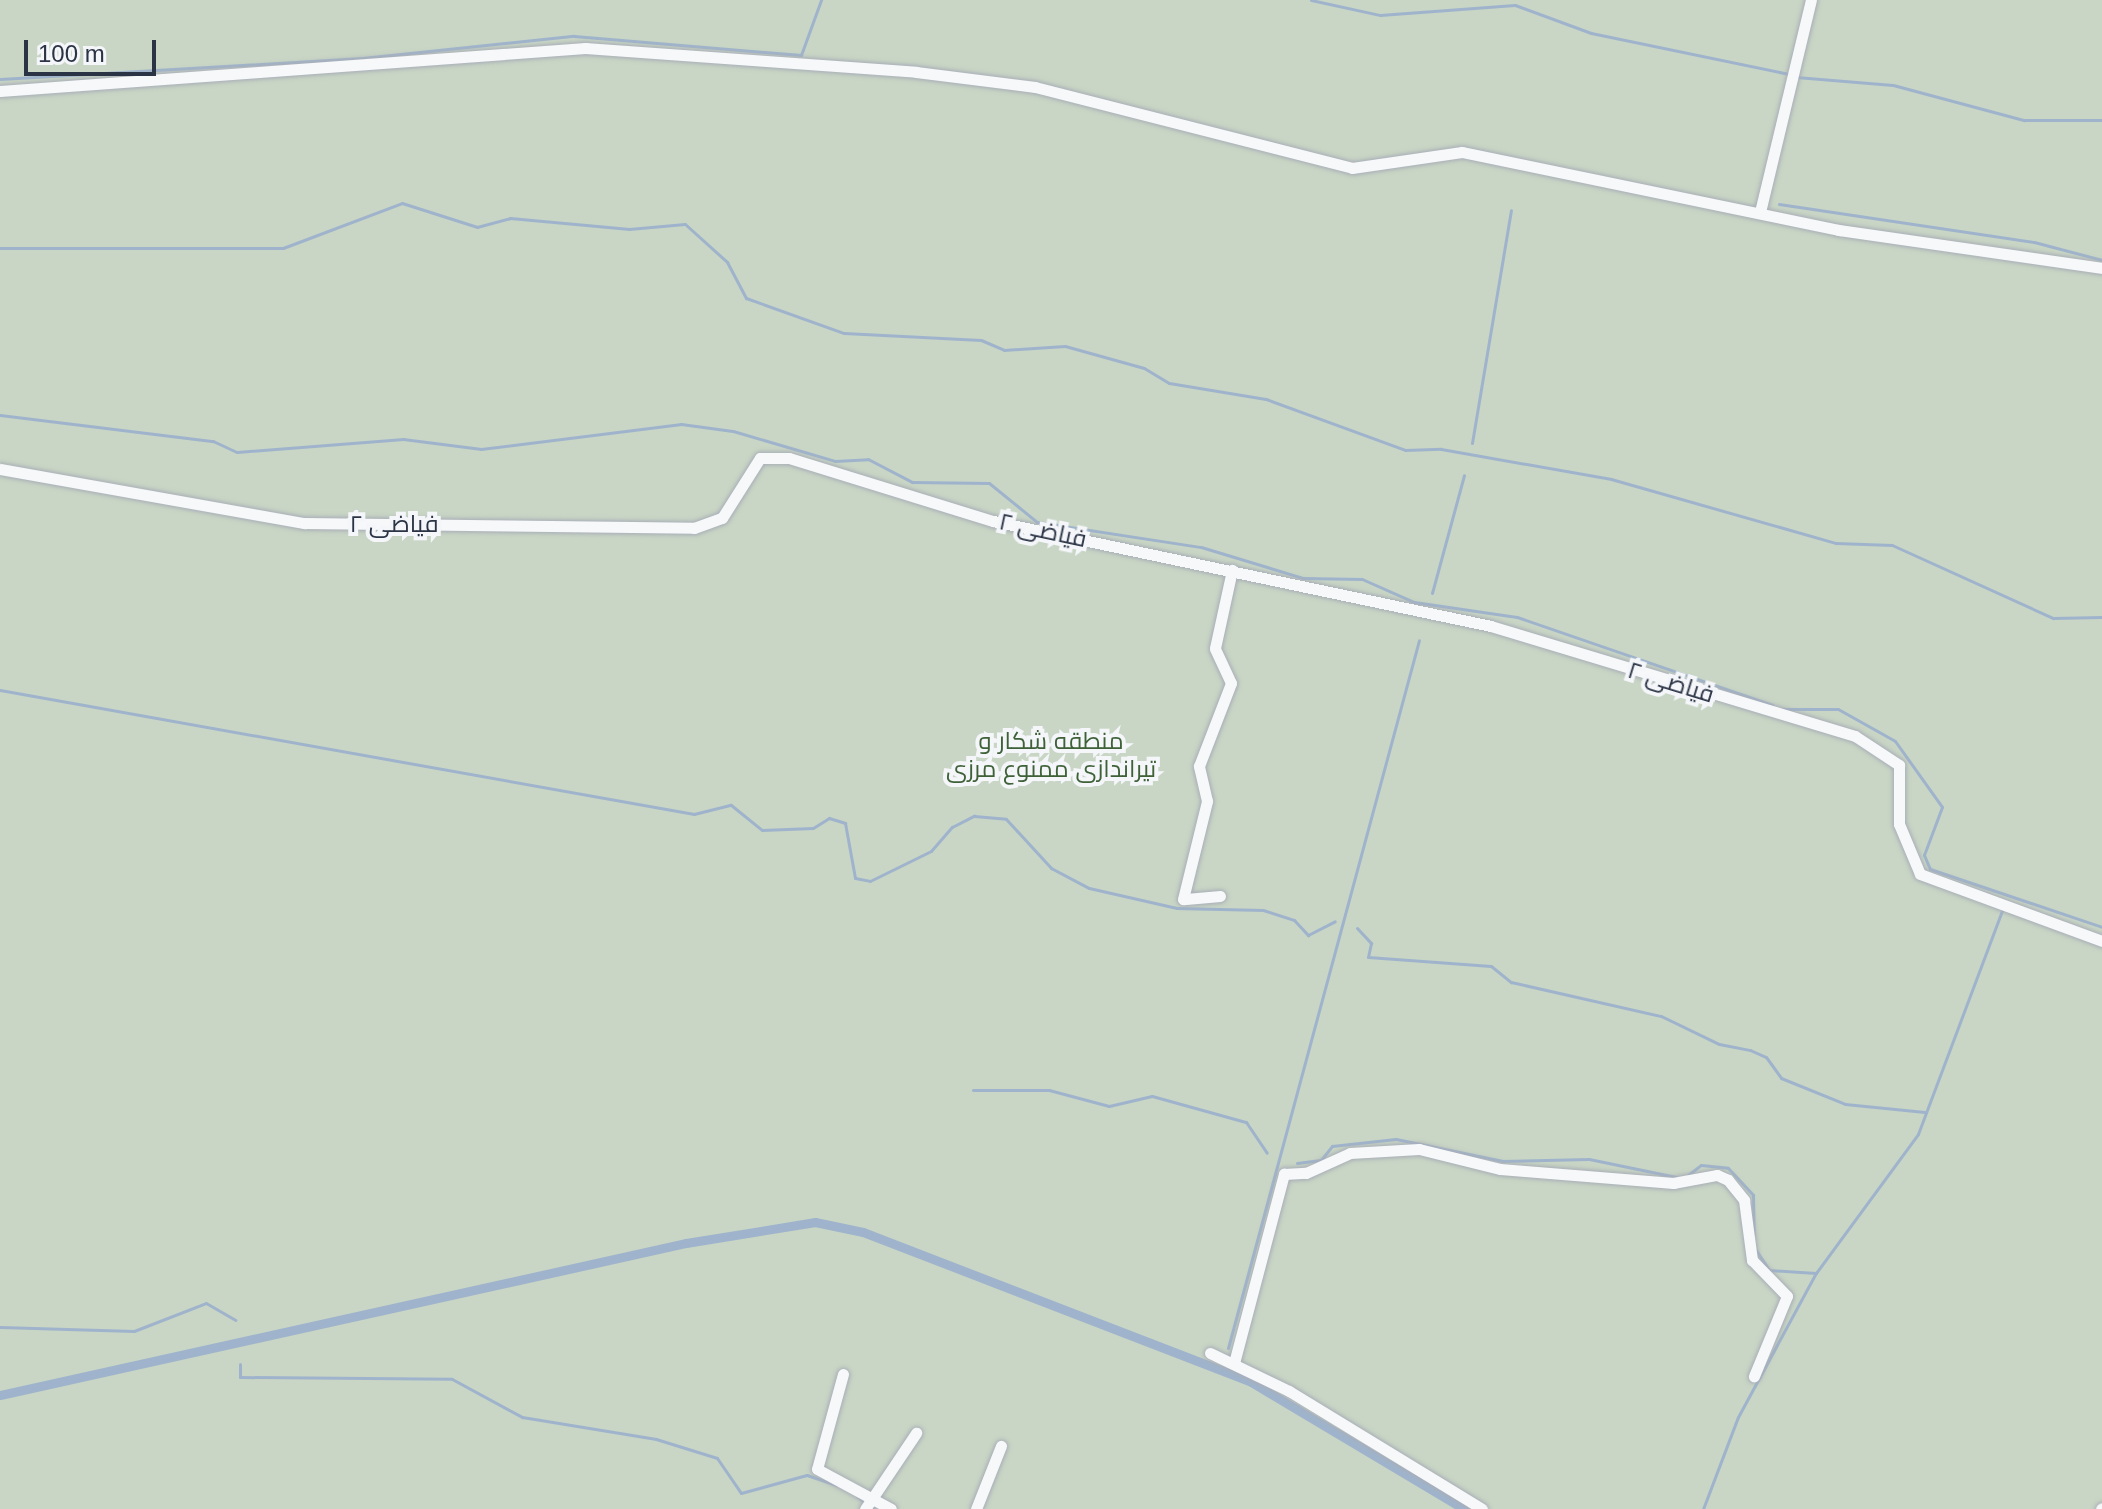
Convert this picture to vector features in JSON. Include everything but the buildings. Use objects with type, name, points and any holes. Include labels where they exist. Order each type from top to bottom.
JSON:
[{"type":"street","points":[[1760,212],[1789,76],[1811,0]]},
{"type":"street","points":[[0,91],[585,48],[1035,87],[1352,168],[1462,152],[1760,212],[2102,268]]},
{"type":"street","name":"فیاضی ۲","points":[[0,469],[304,523],[694,528],[722,518],[760,458],[789,458],[993,521],[1491,626],[1855,736],[1899,765],[1899,824],[1920,874],[2005,908],[2102,941]]},
{"type":"street","points":[[1220,896],[1183,899],[1207,801],[1199,766],[1231,683],[1215,648],[1232,570]]},
{"type":"street","points":[[1234,1363],[1284,1174],[1306,1173],[1350,1153],[1419,1149],[1500,1169],[1673,1183],[1717,1175],[1728,1180],[1744,1200],[1752,1260],[1787,1296],[1754,1376]]},
{"type":"street","points":[[1210,1353],[1234,1363],[1482,1509]]},
{"type":"street","points":[[843,1374],[817,1469],[870,1504],[891,1509]]},
{"type":"street","points":[[870,1504],[916,1433]]},
{"type":"street","points":[[976,1509],[1001,1446]]},
{"type":"green space","name":"منطقه شکار و تیراندازی ممنوع مرزی","points":[[0,0],[2102,0],[2102,1509],[0,1509]]},
{"type":"waterway","points":[[0,79],[363,58],[574,36],[801,55],[821,0]]},
{"type":"waterway","points":[[1311,0],[1380,15],[1515,5],[1591,33],[1789,74]]},
{"type":"waterway","points":[[1796,77],[1893,85],[2024,120],[2102,120]]},
{"type":"waterway","points":[[0,248],[283,248],[402,203],[477,227],[510,218],[629,229],[685,224],[727,262],[746,298],[844,333],[981,340],[1004,350],[1065,346],[1144,368],[1169,383],[1266,399],[1405,450],[1441,449],[1611,479],[1836,543],[1892,545],[2053,618],[2102,617]]},
{"type":"waterway","points":[[1779,204],[2034,242],[2102,260]]},
{"type":"waterway","points":[[1472,443],[1511,210]]},
{"type":"waterway","points":[[0,415],[213,441],[237,452],[403,439],[481,449],[681,424],[733,431],[835,461],[868,459],[912,482],[989,483],[1037,522],[1201,547],[1303,578],[1362,579],[1414,602],[1517,617],[1772,705]]},
{"type":"waterway","points":[[1432,593],[1464,475]]},
{"type":"waterway","points":[[1228,1348],[1419,640]]},
{"type":"waterway","points":[[0,690],[694,814],[731,805],[762,830],[813,828],[829,818],[845,823],[855,878],[870,881],[931,851],[952,827],[974,816],[1006,819],[1051,868],[1089,888],[1177,908],[1263,910],[1294,920],[1308,935],[1335,921]]},
{"type":"waterway","points":[[1783,709],[1838,709],[1895,741],[1942,807],[1924,855],[1930,869],[2102,927]]},
{"type":"waterway","points":[[1703,1509],[1738,1417],[1816,1273],[1918,1134],[2003,908]]},
{"type":"waterway","points":[[1357,928],[1371,943],[1368,957],[1491,966],[1511,982],[1661,1016],[1719,1044],[1750,1050],[1766,1057],[1781,1078],[1845,1104],[1925,1112]]},
{"type":"waterway","points":[[973,1090],[1049,1090],[1109,1106],[1152,1096],[1246,1122],[1267,1153]]},
{"type":"waterway","points":[[1297,1163],[1321,1160],[1332,1146],[1396,1139],[1503,1161],[1589,1159],[1676,1177]]},
{"type":"waterway","points":[[1688,1175],[1701,1165],[1728,1168],[1753,1195],[1754,1234]]},
{"type":"waterway","points":[[0,1395],[686,1243],[815,1222],[863,1232],[1251,1382],[1464,1509]]},
{"type":"waterway","points":[[1756,1250],[1769,1270],[1816,1273]]},
{"type":"waterway","points":[[0,1327],[134,1331],[206,1303],[235,1320]]},
{"type":"waterway","points":[[240,1364],[240,1377],[452,1379],[522,1417],[656,1439],[717,1458],[741,1493],[807,1475],[836,1485]]},
{"type":"waterway","points":[[857,1496],[873,1509]]}]
